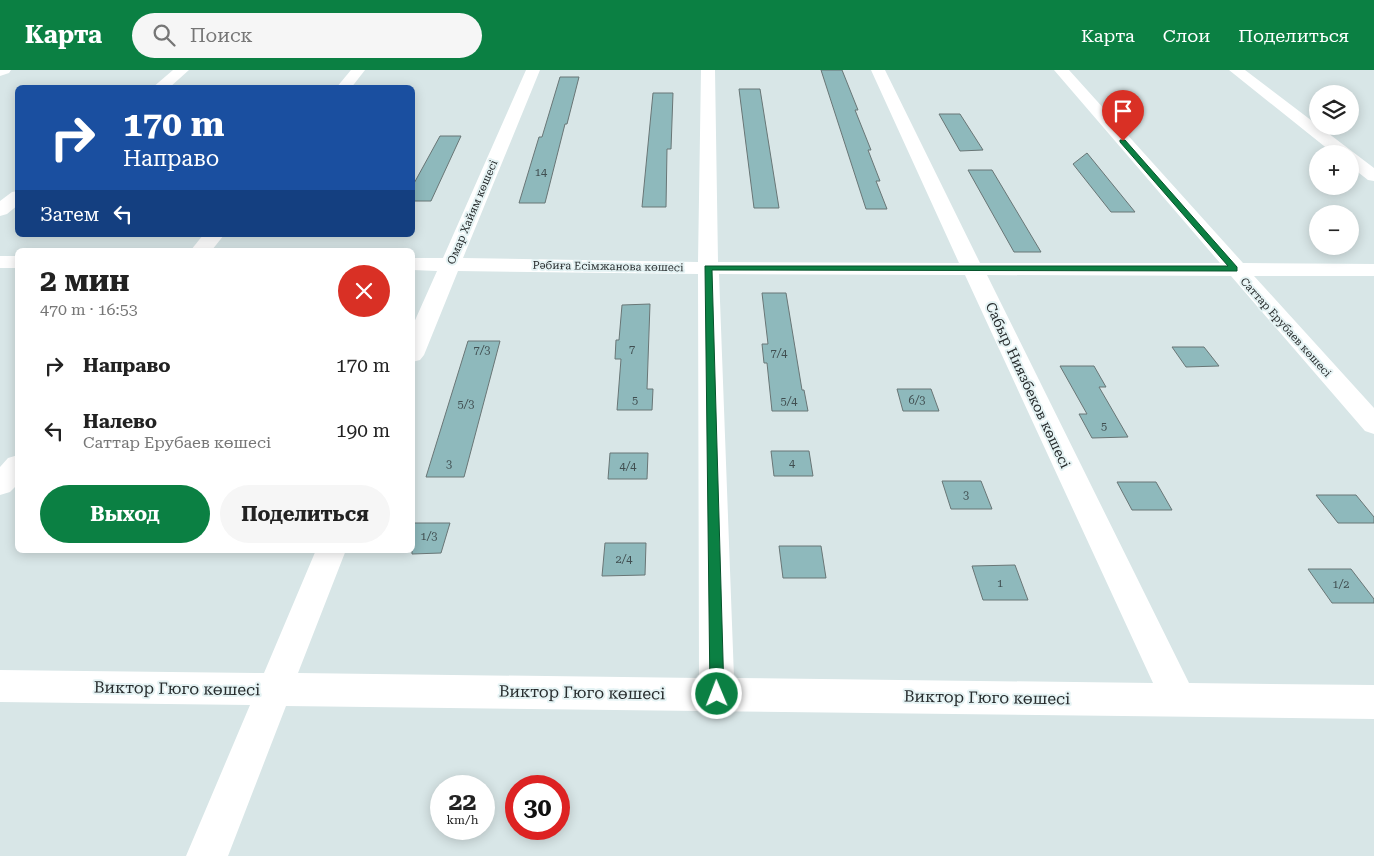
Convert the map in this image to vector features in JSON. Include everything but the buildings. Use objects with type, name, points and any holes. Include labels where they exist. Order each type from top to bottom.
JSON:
[{"type":"street","points":[[0,72],[4,70]]},
{"type":"street","points":[[163,85],[182,70]]},
{"type":"street","points":[[346,85],[358,70]]},
{"type":"street","name":"Омар Хайям көшесі","points":[[415,348],[533,70]]},
{"type":"street","points":[[708,70],[708,268],[717,694]]},
{"type":"street","name":"Сабыр Ниязбеков көшесі","points":[[878,70],[1178,699]]},
{"type":"street","name":"Саттар Ерубаев көшесі","points":[[1061,70],[1234,269],[1374,425]]},
{"type":"street","points":[[1236,70],[1333,145]]},
{"type":"street","points":[[1359,165],[1374,176]]},
{"type":"street","points":[[0,210],[15,198]]},
{"type":"street","points":[[203,248],[212,237]]},
{"type":"street","points":[[0,262],[15,262]]},
{"type":"street","name":"Рәбиға Есімжанова көшесі","points":[[415,264],[708,268],[1374,270]]},
{"type":"street","points":[[0,486],[15,468]]},
{"type":"street","points":[[207,856],[331,553]]},
{"type":"street","name":"Виктор Гюго көшесі","points":[[0,686],[1374,702]]},
{"type":"route","points":[[717,694],[708,268],[1234,269],[1123,141]]}]
